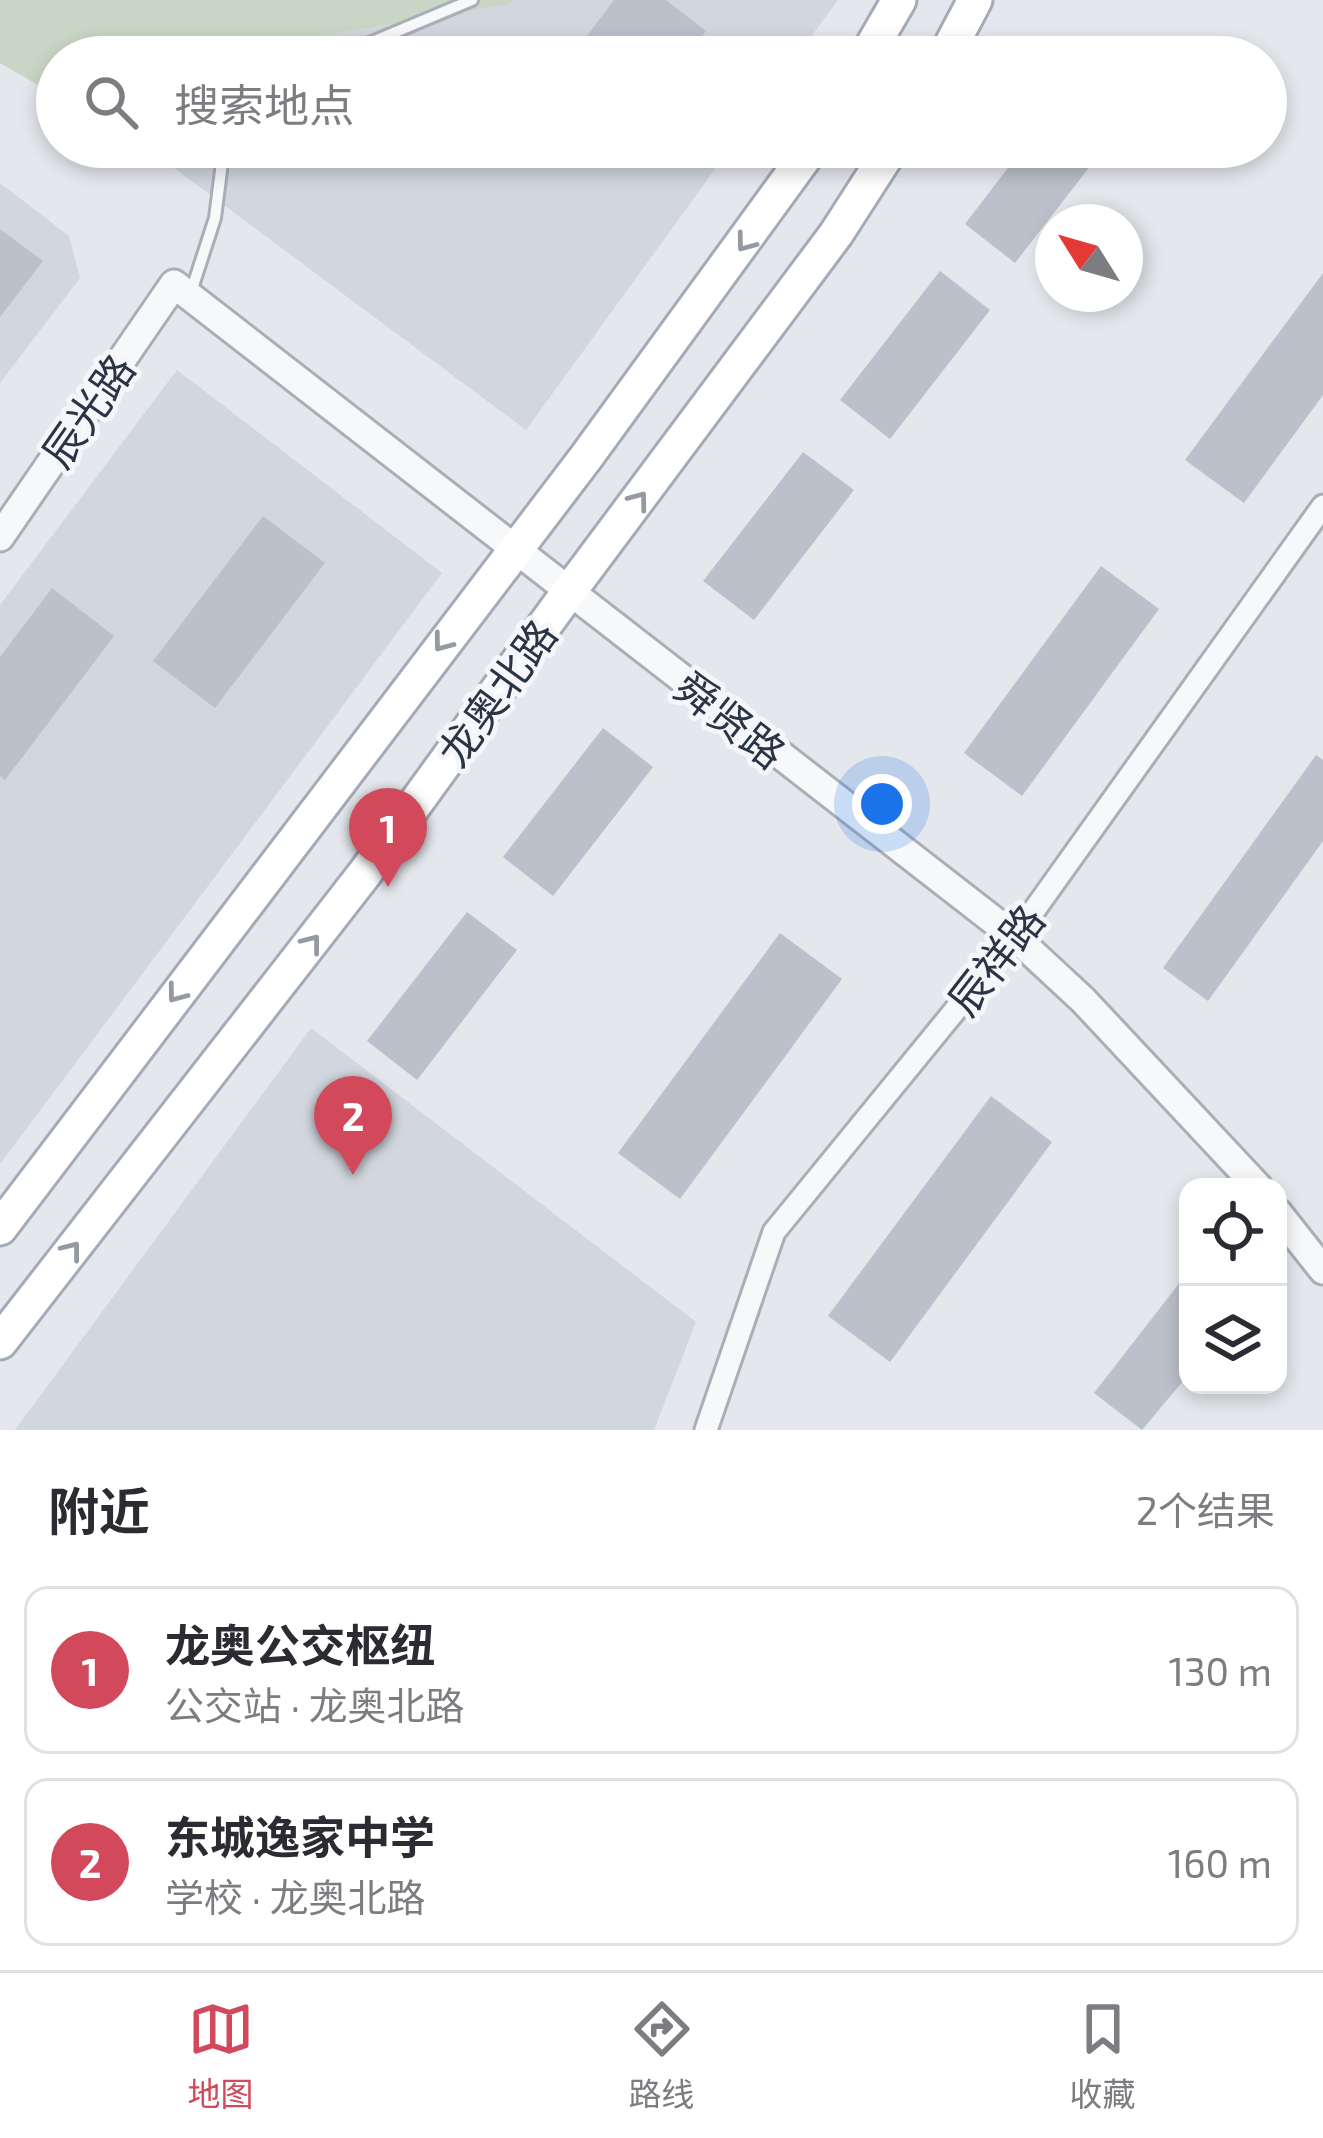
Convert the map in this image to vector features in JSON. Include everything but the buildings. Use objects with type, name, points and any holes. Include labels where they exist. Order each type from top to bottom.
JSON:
[{"type":"main road","points":[[878,36],[899,0]]},
{"type":"main road","points":[[956,36],[975,0]]},
{"type":"main road","name":"龙奥北路","points":[[0,1228],[587,456],[797,168]]},
{"type":"main road","name":"龙奥北路","points":[[0,1342],[365,873],[836,234],[878,168]]},
{"type":"street","name":"辰光路","points":[[0,536],[182,290]]},
{"type":"street","name":"舜贤路","points":[[182,290],[1015,938],[1083,1000],[1250,1178]]},
{"type":"street","name":"辰祥路","points":[[706,1430],[774,1232],[1015,938],[1323,506]]},
{"type":"street","points":[[1287,1224],[1323,1270]]},
{"type":"lane","points":[[386,36],[472,0]]},
{"type":"lane","points":[[182,290],[215,218],[221,168]]},
{"type":"shaded area","points":[[514,0],[838,0],[811,36],[321,36],[507,5]]},
{"type":"shaded area","points":[[174,168],[716,168],[526,430]]},
{"type":"shaded area","points":[[0,183],[69,236],[80,278],[0,383]]},
{"type":"shaded area","points":[[177,370],[442,573],[0,1164],[0,605]]},
{"type":"shaded area","points":[[311,1028],[696,1322],[654,1430],[15,1430]]},
{"type":"green space","points":[[0,0],[514,0],[507,5],[321,36],[36,36],[36,84],[0,63]]},
{"type":"place","name":"龙奥公交枢纽","points":[[388,887]]},
{"type":"place","name":"东城逸家中学","points":[[353,1175]]}]
